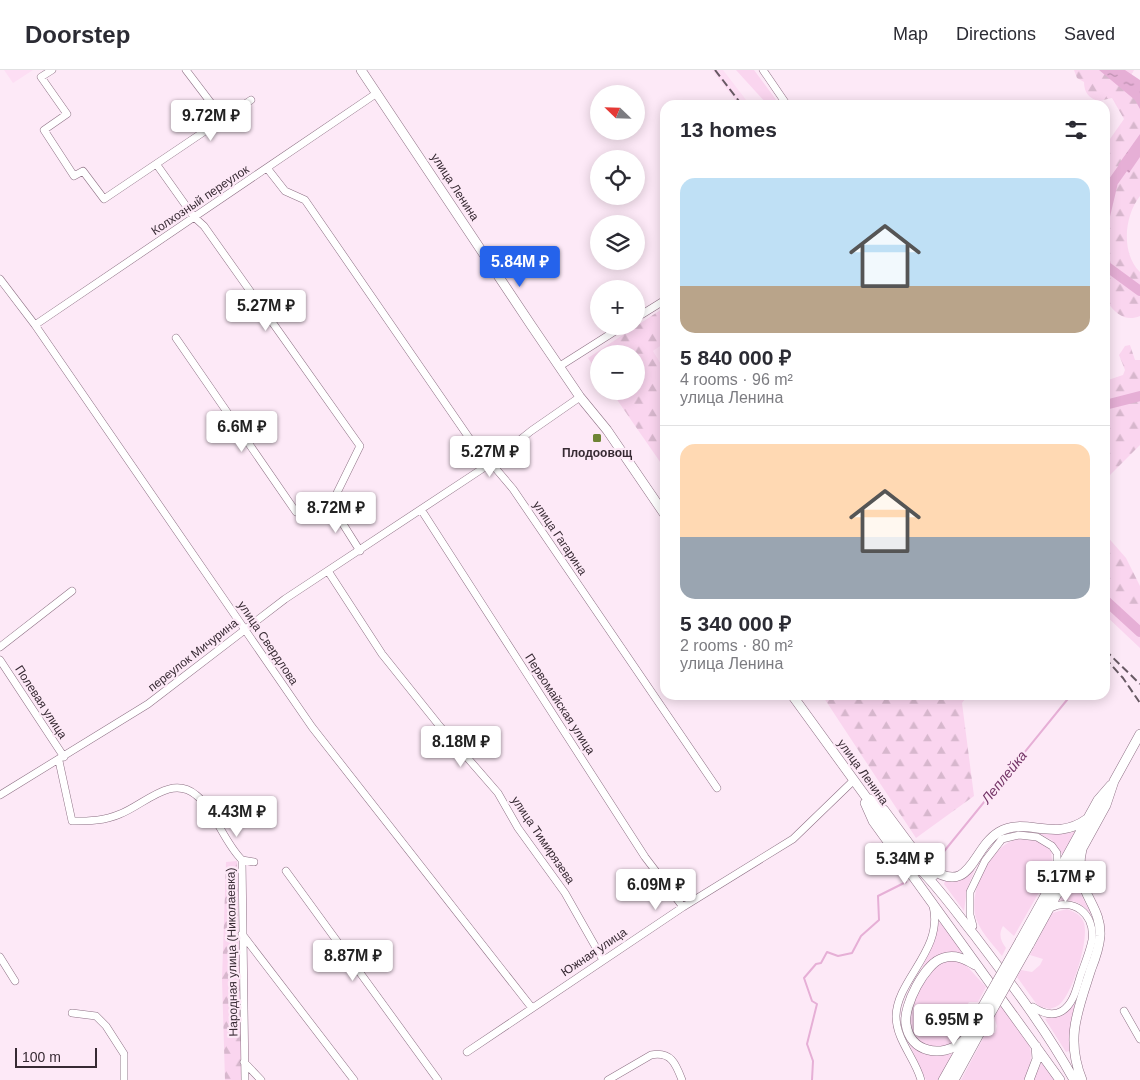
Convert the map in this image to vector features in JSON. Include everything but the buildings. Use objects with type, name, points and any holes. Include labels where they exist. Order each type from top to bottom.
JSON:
[{"type":"main road","name":"улица Ленина","points":[[361,70],[580,397],[608,430],[660,508]]},
{"type":"main road","name":"улица Ленина","points":[[796,700],[914,864]]},
{"type":"main road","points":[[952,1080],[980,1022],[1024,943],[1057,874],[1098,800],[1115,779],[1140,734]]},
{"type":"main road","points":[[1024,943],[1050,908],[1106,805],[1115,779]]},
{"type":"main road","points":[[859,789],[884,810],[925,866],[973,926],[1033,1007],[1081,1080]]},
{"type":"main road","points":[[859,789],[873,821],[1060,1080]]},
{"type":"main road","points":[[925,866],[942,875],[956,877],[968,871],[990,839],[999,832],[1015,827],[1067,830],[1087,819]]},
{"type":"main road","points":[[1081,1080],[1072,1045],[1074,1026],[1098,949],[1100,929],[1080,879],[1082,849]]},
{"type":"main road","points":[[914,864],[924,883],[1066,1080]]},
{"type":"main road","points":[[914,864],[929,878],[993,960],[1041,1026],[1074,1080]]},
{"type":"main road","points":[[978,966],[958,957],[942,958],[935,962],[927,970],[911,998],[906,1013],[909,1035],[921,1048],[938,1052],[947,1051],[964,1041],[980,1022]]},
{"type":"main road","points":[[1029,1080],[1037,1058],[1036,1045]]},
{"type":"street","points":[[52,70],[41,77],[67,114],[44,130],[74,176],[83,171],[104,199],[224,120],[251,100]]},
{"type":"street","points":[[186,70],[224,120]]},
{"type":"street","points":[[762,70],[783,100]]},
{"type":"street","name":"Колхозный переулок","points":[[35,325],[377,94]]},
{"type":"street","points":[[157,164],[194,217],[204,226],[360,446],[331,505],[309,515],[296,512],[176,338]]},
{"type":"street","name":"улица Гагарина","points":[[267,168],[285,191],[305,200],[484,458],[491,463],[513,489],[717,788]]},
{"type":"street","name":"улица Свердлова","points":[[0,279],[35,325],[312,727],[532,1008]]},
{"type":"street","points":[[645,312],[660,303]]},
{"type":"street","points":[[560,366],[609,335]]},
{"type":"street","name":"переулок Мичурина","points":[[0,795],[148,704],[246,629],[328,571],[422,511],[580,397]]},
{"type":"street","points":[[331,505],[360,551]]},
{"type":"street","name":"Первомайская улица","points":[[422,511],[645,857],[682,906]]},
{"type":"street","name":"улица Тимирязева","points":[[328,571],[382,654],[438,724],[498,794],[518,828],[565,893],[603,960]]},
{"type":"street","points":[[0,647],[72,591]]},
{"type":"street","name":"Полевая улица","points":[[0,660],[61,759]]},
{"type":"street","name":"Народная улица (Николаевка)","points":[[61,759],[72,821],[91,822],[120,814],[161,791],[170,788],[184,788],[195,794],[203,802],[227,843],[242,860],[245,1080]]},
{"type":"street","points":[[1024,943],[1115,779]]},
{"type":"street","name":"Южная улица","points":[[467,1052],[682,906],[793,839],[853,781]]},
{"type":"street","points":[[973,926],[970,915],[970,892],[985,860],[1002,839],[1019,835],[1045,840],[1057,853],[1057,874]]},
{"type":"street","points":[[242,860],[254,862]]},
{"type":"street","points":[[286,871],[434,1078]]},
{"type":"street","points":[[921,1080],[899,1033],[896,1013],[932,937],[936,920],[933,904]]},
{"type":"street","points":[[1033,1007],[1047,1014],[1053,1014],[1067,1007],[1074,996],[1092,938],[1091,924],[1083,911],[1069,904],[1050,908]]},
{"type":"street","points":[[242,934],[354,1080]]},
{"type":"street","points":[[0,957],[15,981]]},
{"type":"street","points":[[1124,1011],[1140,1038]]},
{"type":"street","points":[[72,1013],[96,1016],[106,1026],[124,1054],[124,1080]]},
{"type":"street","points":[[942,1080],[964,1041]]},
{"type":"street","points":[[608,1080],[651,1055],[666,1055],[672,1059],[682,1080]]},
{"type":"street","points":[[244,1062],[261,1080]]},
{"type":"shaded area","points":[[4,70],[33,70],[13,83]]},
{"type":"shaded area","points":[[712,70],[723,70],[746,100],[735,100]]},
{"type":"shaded area","points":[[660,346],[660,362],[653,351]]},
{"type":"green space","points":[[736,70],[754,70],[776,100],[763,100]]},
{"type":"green space","points":[[1074,70],[1134,70],[1126,83],[1140,102],[1140,196],[1131,214],[1127,235],[1130,255],[1140,272],[1140,316],[1135,318],[1122,316],[1110,306],[1110,139],[1124,119],[1112,98],[1095,100],[1086,92],[1084,82],[1077,78]]},
{"type":"green space","points":[[660,310],[660,346],[653,351],[660,362],[660,462],[617,400],[645,400],[645,345],[608,345],[623,335],[645,335],[645,320]]},
{"type":"green space","points":[[1130,345],[1135,360],[1140,360],[1140,445],[1110,475],[1110,379],[1123,375],[1125,370],[1119,355],[1125,346]]},
{"type":"green space","points":[[1110,540],[1126,558],[1140,586],[1140,648],[1110,620]]},
{"type":"green space","points":[[825,700],[964,700],[962,703],[974,796],[916,838]]},
{"type":"green space","points":[[1038,833],[1065,834],[1076,833],[1064,855],[1061,854],[1052,840]]},
{"type":"green space","points":[[1018,839],[1038,841],[1051,851],[1053,868],[1014,936],[1003,926],[1001,938],[1006,948],[1002,956],[979,925],[974,903],[979,880],[991,858],[999,849]]},
{"type":"green space","points":[[237,861],[242,1080],[225,1080],[222,979],[226,862]]},
{"type":"green space","points":[[975,869],[967,889],[964,911],[944,884],[945,881],[961,880]]},
{"type":"green space","points":[[1072,873],[1075,874],[1081,895],[1092,915],[1076,902],[1067,900],[1056,901]]},
{"type":"green space","points":[[1067,909],[1077,914],[1083,920],[1085,931],[1082,953],[1075,978],[1065,998],[1060,1004],[1050,1009],[1038,1006],[1017,977],[1021,970],[1032,972],[1040,965],[1043,959],[1030,955],[1052,913]]},
{"type":"green space","points":[[942,922],[962,950],[961,953],[939,955],[919,974],[934,942],[939,923]]},
{"type":"green space","points":[[953,960],[965,964],[986,987],[978,1002],[969,1002],[966,1007],[972,1015],[956,1039],[948,1045],[941,1047],[927,1046],[916,1038],[912,1032],[909,1025],[910,1009],[917,993],[931,972],[942,963]]},
{"type":"green space","points":[[1075,1003],[1070,1030],[1069,1051],[1066,1052],[1045,1019],[1064,1015]]},
{"type":"green space","points":[[1002,1004],[1022,1031],[1030,1048],[1029,1068],[1024,1080],[961,1080],[986,1033],[995,1033],[997,1026],[994,1017]]},
{"type":"green space","points":[[908,1041],[928,1054],[945,1055],[951,1053],[952,1056],[939,1080],[926,1080]]},
{"type":"green space","points":[[1043,1060],[1056,1080],[1033,1080]]},
{"type":"water","points":[[1099,70],[1125,70],[1140,80],[1140,109],[1135,100]]},
{"type":"water","points":[[1140,134],[1140,157],[1129,173],[1118,165]]},
{"type":"waterway","points":[[1110,195],[1113,182],[1140,144]]},
{"type":"waterway","points":[[1110,269],[1140,291]]},
{"type":"waterway","points":[[1110,404],[1140,396]]},
{"type":"waterway","points":[[1110,605],[1140,632]]},
{"type":"waterway","name":"Леплейка","points":[[937,860],[1067,700]]},
{"type":"waterway","name":"Леплейка","points":[[812,1080],[813,1061],[807,1044],[817,1004],[812,1001],[804,978],[816,964],[821,963],[827,952],[838,956],[852,953],[861,936],[879,920],[878,896],[906,882]]},
{"type":"railway","points":[[715,70],[738,100]]},
{"type":"railway","points":[[1110,655],[1140,684]]},
{"type":"railway","points":[[1110,664],[1123,678],[1140,703]]},
{"type":"place","name":"Плодоовощ","points":[[597,438]]}]
